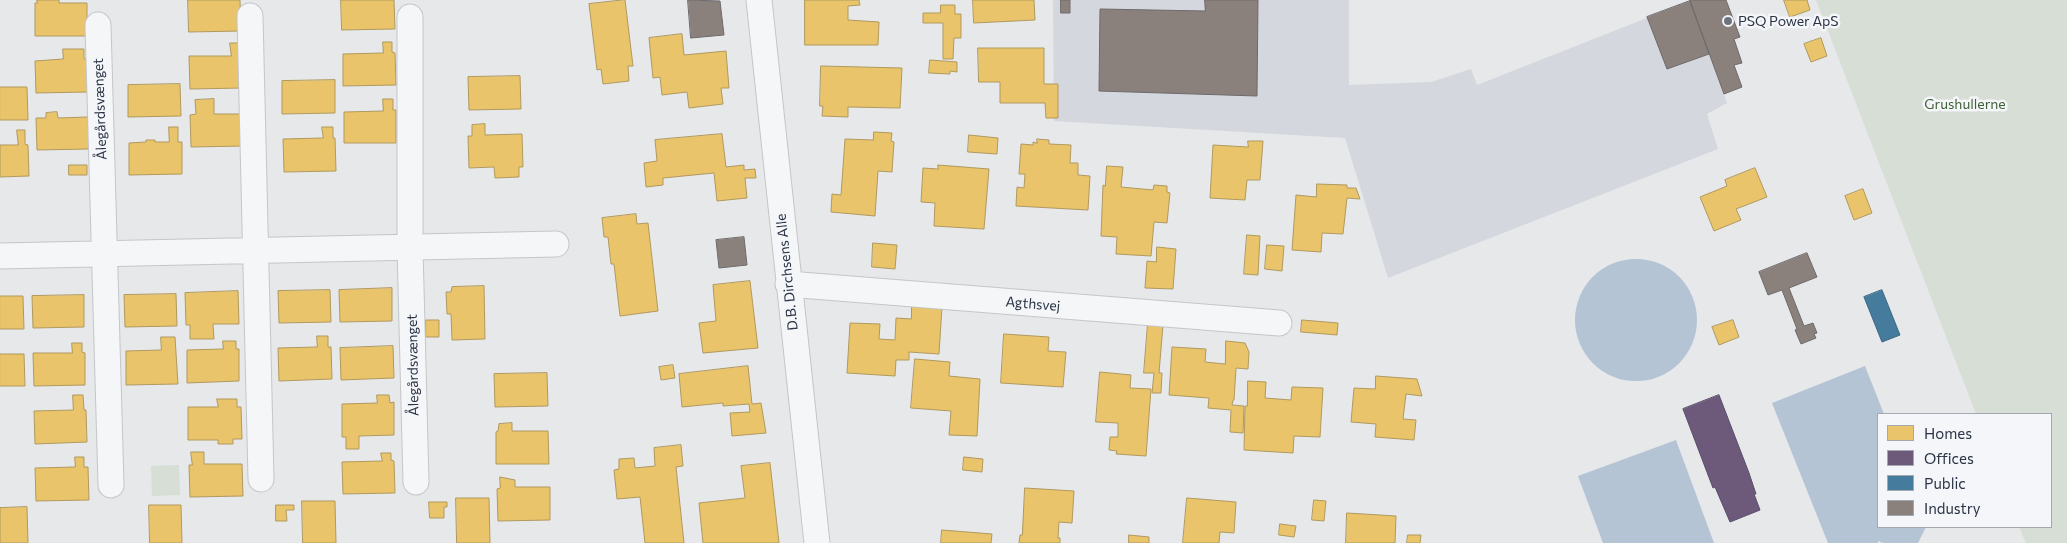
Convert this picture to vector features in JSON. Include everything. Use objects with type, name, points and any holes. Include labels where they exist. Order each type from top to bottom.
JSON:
[{"type":"street","name":"D.B. Dirchsens Alle","points":[[759,0],[817,543]]},
{"type":"street","points":[[250,16],[261,479]]},
{"type":"street","name":"Ålegårdsvænget","points":[[410,17],[410,248],[416,482]]},
{"type":"street","name":"Ålegårdsvænget","points":[[98,25],[111,485]]},
{"type":"street","points":[[0,256],[556,244]]},
{"type":"street","name":"Agthsvej","points":[[788,284],[1278,324]]},
{"type":"shaded area","points":[[1053,0],[1349,0],[1349,85],[1431,82],[1471,69],[1477,85],[1690,1],[1727,103],[1707,114],[1718,149],[1388,278],[1345,138],[1054,121]]},
{"type":"green space","name":"Grushullerne","points":[[1816,0],[2067,0],[2067,543],[2026,543],[2019,528],[2052,528],[2052,413],[1976,413]]},
{"type":"green space","points":[[179,465],[180,495],[152,496],[151,466]]},
{"type":"water","points":[[1636,259],[1660,263],[1679,277],[1693,296],[1697,320],[1693,344],[1679,363],[1660,377],[1636,381],[1612,377],[1593,363],[1579,344],[1575,320],[1579,296],[1593,277],[1612,263]]},
{"type":"water","points":[[1865,366],[1884,413],[1877,413],[1877,528],[1926,528],[1918,543],[1883,543],[1878,541],[1878,543],[1828,543],[1772,403]]},
{"type":"water","points":[[1676,440],[1714,543],[1603,543],[1578,476]]},
{"type":"building: Homes","points":[[37,0],[59,0],[59,3],[87,3],[87,36],[35,36],[35,3],[37,3]]},
{"type":"building: Homes","points":[[188,0],[240,0],[241,31],[189,32]]},
{"type":"building: Homes","points":[[341,0],[394,0],[395,29],[342,30]]},
{"type":"building: Homes","points":[[625,0],[633,66],[628,66],[629,81],[603,84],[601,69],[597,70],[589,4]]},
{"type":"building: Homes","points":[[805,0],[859,0],[860,5],[848,6],[848,20],[879,22],[878,45],[805,45]]},
{"type":"building: Homes","points":[[973,0],[1034,0],[1035,20],[974,23]]},
{"type":"building: Homes","points":[[1784,0],[1807,0],[1810,10],[1790,17]]},
{"type":"building: Homes","points":[[941,5],[955,5],[955,14],[961,14],[961,38],[954,38],[953,59],[943,59],[943,23],[923,23],[923,13],[940,13]]},
{"type":"building: Homes","points":[[682,34],[684,55],[726,51],[729,88],[721,88],[723,104],[689,108],[687,92],[662,95],[660,77],[653,78],[649,38]]},
{"type":"building: Homes","points":[[1821,38],[1827,56],[1811,62],[1804,44]]},
{"type":"building: Homes","points":[[383,42],[392,42],[392,52],[395,53],[396,85],[343,86],[343,54],[383,53]]},
{"type":"building: Homes","points":[[230,43],[239,43],[242,88],[190,89],[189,56],[231,56]]},
{"type":"building: Homes","points":[[978,48],[1044,48],[1044,84],[1058,84],[1058,118],[1046,118],[1045,103],[1000,103],[1000,82],[979,82]]},
{"type":"building: Homes","points":[[63,49],[84,49],[84,59],[87,59],[88,92],[36,93],[35,61],[63,59]]},
{"type":"building: Homes","points":[[930,60],[957,62],[957,72],[950,71],[950,74],[929,73]]},
{"type":"building: Homes","points":[[821,66],[902,68],[900,108],[848,107],[848,117],[822,116],[823,106],[820,106]]},
{"type":"building: Homes","points":[[520,76],[521,109],[469,110],[468,77]]},
{"type":"building: Homes","points":[[335,80],[335,113],[282,114],[282,81]]},
{"type":"building: Homes","points":[[180,84],[181,116],[128,117],[128,85]]},
{"type":"building: Homes","points":[[0,87],[27,87],[28,120],[0,120]]},
{"type":"building: Homes","points":[[214,99],[214,114],[242,114],[243,146],[191,147],[190,115],[196,114],[195,100]]},
{"type":"building: Homes","points":[[383,99],[393,99],[393,110],[396,110],[396,143],[344,143],[344,112],[383,111]]},
{"type":"building: Homes","points":[[57,112],[58,118],[88,117],[89,149],[37,150],[36,118],[46,118],[46,113]]},
{"type":"building: Homes","points":[[485,124],[485,135],[522,134],[523,167],[519,167],[519,177],[495,178],[494,167],[469,168],[468,136],[472,136],[472,125]]},
{"type":"building: Homes","points":[[169,127],[178,127],[178,142],[182,142],[182,174],[129,175],[129,143],[146,142],[146,140],[169,142]]},
{"type":"building: Homes","points":[[322,127],[333,127],[336,171],[284,172],[283,139],[323,138]]},
{"type":"building: Homes","points":[[17,130],[25,130],[25,144],[28,145],[29,176],[0,177],[0,145],[18,145]]},
{"type":"building: Homes","points":[[874,132],[892,133],[891,141],[894,142],[892,172],[878,171],[875,216],[831,212],[832,194],[841,195],[845,139],[873,140]]},
{"type":"building: Homes","points":[[722,134],[726,167],[744,165],[744,170],[755,169],[756,178],[745,178],[747,198],[717,201],[714,173],[663,178],[663,185],[646,187],[644,163],[657,161],[655,140]]},
{"type":"building: Homes","points":[[969,135],[998,138],[997,154],[968,152]]},
{"type":"building: Homes","points":[[1037,139],[1049,140],[1049,144],[1071,145],[1070,163],[1078,163],[1078,175],[1090,176],[1088,210],[1016,206],[1017,187],[1024,188],[1025,174],[1019,174],[1021,144],[1033,145],[1033,142],[1037,143]]},
{"type":"building: Homes","points":[[1248,141],[1263,141],[1260,180],[1247,180],[1245,200],[1210,198],[1213,145],[1248,147]]},
{"type":"building: Homes","points":[[69,165],[87,165],[87,175],[69,175]]},
{"type":"building: Homes","points":[[938,165],[989,169],[984,229],[934,226],[935,203],[921,202],[923,168],[938,169]]},
{"type":"building: Homes","points":[[1107,166],[1123,167],[1121,187],[1153,190],[1154,185],[1167,186],[1167,192],[1170,193],[1167,223],[1154,222],[1151,256],[1116,254],[1117,237],[1101,236],[1103,185],[1105,186]]},
{"type":"building: Homes","points":[[1755,168],[1767,197],[1736,209],[1741,220],[1714,231],[1700,197],[1727,186],[1725,180]]},
{"type":"building: Homes","points":[[1317,184],[1347,185],[1347,188],[1356,188],[1360,199],[1347,198],[1343,234],[1322,233],[1321,252],[1292,250],[1296,195],[1316,197]]},
{"type":"building: Homes","points":[[1863,189],[1872,213],[1854,220],[1845,196]]},
{"type":"building: Homes","points":[[636,214],[637,224],[648,223],[658,311],[620,316],[614,264],[611,264],[608,237],[604,237],[602,218]]},
{"type":"building: Homes","points":[[1247,235],[1260,236],[1258,275],[1244,274]]},
{"type":"building: Homes","points":[[873,243],[897,245],[895,269],[872,267]]},
{"type":"building: Homes","points":[[1267,245],[1284,246],[1282,271],[1265,269]]},
{"type":"building: Homes","points":[[1157,247],[1176,249],[1173,289],[1145,288],[1147,261],[1156,262]]},
{"type":"building: Homes","points":[[750,281],[758,348],[703,353],[699,323],[716,321],[713,285]]},
{"type":"building: Homes","points":[[484,286],[485,339],[452,340],[451,314],[447,314],[446,292],[451,292],[452,287]]},
{"type":"building: Homes","points":[[392,288],[392,321],[340,322],[339,290]]},
{"type":"building: Homes","points":[[330,290],[331,322],[279,323],[278,291]]},
{"type":"building: Homes","points":[[238,291],[239,324],[213,324],[214,339],[190,339],[190,325],[186,325],[185,293]]},
{"type":"building: Homes","points":[[176,294],[177,326],[125,327],[124,295]]},
{"type":"building: Homes","points":[[84,295],[84,327],[33,328],[32,296]]},
{"type":"building: Homes","points":[[0,296],[23,296],[24,329],[0,329]]},
{"type":"building: Homes","points":[[912,305],[942,307],[939,354],[909,352],[909,360],[896,360],[895,376],[847,373],[850,323],[880,324],[879,339],[895,340],[896,318],[911,319]]},
{"type":"building: Homes","points":[[426,320],[439,320],[439,337],[426,337]]},
{"type":"building: Homes","points":[[1302,320],[1338,323],[1337,335],[1301,332]]},
{"type":"building: Homes","points":[[1733,320],[1739,337],[1719,345],[1712,327]]},
{"type":"building: Homes","points":[[1148,323],[1163,325],[1159,373],[1162,373],[1161,393],[1152,393],[1154,373],[1144,373]]},
{"type":"building: Homes","points":[[1004,334],[1049,337],[1048,351],[1066,352],[1063,387],[1001,383]]},
{"type":"building: Homes","points":[[317,336],[328,336],[328,347],[331,347],[332,379],[279,381],[278,348],[317,347]]},
{"type":"building: Homes","points":[[161,337],[175,337],[178,384],[126,385],[126,351],[161,350]]},
{"type":"building: Homes","points":[[223,341],[236,341],[236,349],[239,349],[239,381],[187,383],[187,350],[223,349]]},
{"type":"building: Homes","points":[[1226,341],[1245,343],[1249,352],[1248,369],[1236,368],[1232,405],[1244,406],[1243,433],[1230,432],[1231,410],[1208,408],[1209,398],[1169,395],[1172,347],[1206,349],[1205,362],[1225,364]]},
{"type":"building: Homes","points":[[72,343],[82,343],[82,352],[85,353],[85,385],[34,386],[33,353],[72,353]]},
{"type":"building: Homes","points":[[393,346],[394,378],[341,380],[340,348]]},
{"type":"building: Homes","points":[[0,354],[24,354],[25,386],[0,386]]},
{"type":"building: Homes","points":[[915,359],[950,362],[949,376],[980,379],[977,436],[949,435],[951,411],[911,408]]},
{"type":"building: Homes","points":[[673,365],[675,378],[661,380],[659,367]]},
{"type":"building: Homes","points":[[748,366],[752,404],[761,403],[766,433],[732,436],[730,413],[750,412],[749,404],[723,406],[723,403],[682,407],[679,374]]},
{"type":"building: Homes","points":[[1100,372],[1131,375],[1130,388],[1151,389],[1146,456],[1116,454],[1117,451],[1109,450],[1110,437],[1118,437],[1118,423],[1096,422]]},
{"type":"building: Homes","points":[[547,373],[548,406],[495,407],[494,374]]},
{"type":"building: Homes","points":[[1376,376],[1417,379],[1422,396],[1406,394],[1403,419],[1416,420],[1414,440],[1375,437],[1376,424],[1351,422],[1354,388],[1375,389]]},
{"type":"building: Homes","points":[[1248,381],[1266,382],[1265,398],[1291,400],[1292,387],[1323,388],[1320,437],[1294,436],[1293,453],[1244,450],[1245,406],[1247,406]]},
{"type":"building: Homes","points":[[73,395],[83,395],[84,410],[86,410],[87,442],[35,444],[34,411],[73,410]]},
{"type":"building: Homes","points":[[377,395],[389,395],[390,403],[394,402],[394,435],[359,436],[359,449],[346,449],[346,437],[342,437],[342,404],[377,403]]},
{"type":"building: Homes","points":[[217,399],[237,399],[237,407],[241,407],[242,439],[233,439],[233,444],[218,444],[218,440],[188,440],[188,407],[218,407]]},
{"type":"building: Homes","points":[[512,423],[512,431],[548,431],[549,464],[496,464],[496,432],[498,431],[499,424]]},
{"type":"building: Homes","points":[[681,445],[683,466],[676,467],[684,543],[645,543],[640,497],[617,499],[614,470],[619,469],[619,459],[634,458],[635,468],[655,466],[654,448]]},
{"type":"building: Homes","points":[[191,452],[204,452],[204,464],[242,464],[243,496],[190,497],[189,465],[192,465]]},
{"type":"building: Homes","points":[[381,453],[391,453],[391,460],[394,461],[395,493],[343,494],[342,462],[382,461]]},
{"type":"building: Homes","points":[[75,457],[84,457],[84,467],[88,467],[89,500],[36,501],[35,468],[75,467]]},
{"type":"building: Homes","points":[[964,457],[983,459],[982,472],[963,470]]},
{"type":"building: Homes","points":[[770,463],[779,543],[703,543],[699,503],[745,498],[741,466]]},
{"type":"building: Homes","points":[[500,477],[515,480],[515,487],[550,487],[550,520],[498,521],[497,489],[500,488]]},
{"type":"building: Homes","points":[[1025,488],[1074,491],[1072,523],[1059,522],[1058,538],[1060,538],[1060,543],[1019,543],[1020,535],[1022,535]]},
{"type":"building: Homes","points":[[456,498],[489,498],[490,543],[457,543]]},
{"type":"building: Homes","points":[[1187,498],[1236,502],[1234,533],[1220,532],[1219,543],[1183,543]]},
{"type":"building: Homes","points":[[1314,500],[1326,501],[1324,521],[1312,520]]},
{"type":"building: Homes","points":[[302,501],[335,501],[336,543],[303,543]]},
{"type":"building: Homes","points":[[429,502],[447,502],[447,507],[444,507],[444,518],[430,518]]},
{"type":"building: Homes","points":[[149,505],[181,505],[182,543],[150,543]]},
{"type":"building: Homes","points":[[276,505],[294,505],[294,510],[286,510],[287,521],[276,521]]},
{"type":"building: Homes","points":[[27,507],[28,543],[0,543],[0,508]]},
{"type":"building: Homes","points":[[1347,513],[1396,516],[1395,543],[1346,543]]},
{"type":"building: Homes","points":[[1280,524],[1296,526],[1294,537],[1279,535]]},
{"type":"building: Homes","points":[[942,530],[992,534],[991,543],[941,543]]},
{"type":"building: Homes","points":[[1129,535],[1149,537],[1149,543],[1129,543]]},
{"type":"building: Homes","points":[[1408,535],[1421,535],[1420,543],[1407,543]]},
{"type":"building: Offices","points":[[1719,395],[1749,473],[1760,510],[1730,522],[1715,487],[1713,488],[1683,409]]},
{"type":"building: Public","points":[[1882,290],[1900,335],[1882,342],[1864,297]]},
{"type":"building: Industry","points":[[688,0],[720,1],[724,35],[691,38]]},
{"type":"building: Industry","points":[[1061,0],[1070,0],[1070,13],[1061,13]]},
{"type":"building: Industry","points":[[1205,0],[1258,0],[1257,96],[1099,91],[1100,9],[1205,11]]},
{"type":"building: Industry","points":[[1726,0],[1740,37],[1734,39],[1742,63],[1734,65],[1742,87],[1724,94],[1690,1]]},
{"type":"building: Industry","points":[[1690,1],[1709,54],[1667,69],[1647,17]]},
{"type":"building: Industry","points":[[744,237],[747,265],[719,268],[716,240]]},
{"type":"building: Industry","points":[[1807,253],[1817,277],[1789,288],[1804,326],[1813,323],[1817,333],[1814,334],[1816,338],[1801,344],[1782,290],[1768,295],[1759,272]]},
{"type":"place","name":"PSQ Power ApS","points":[[1728,21]]}]
